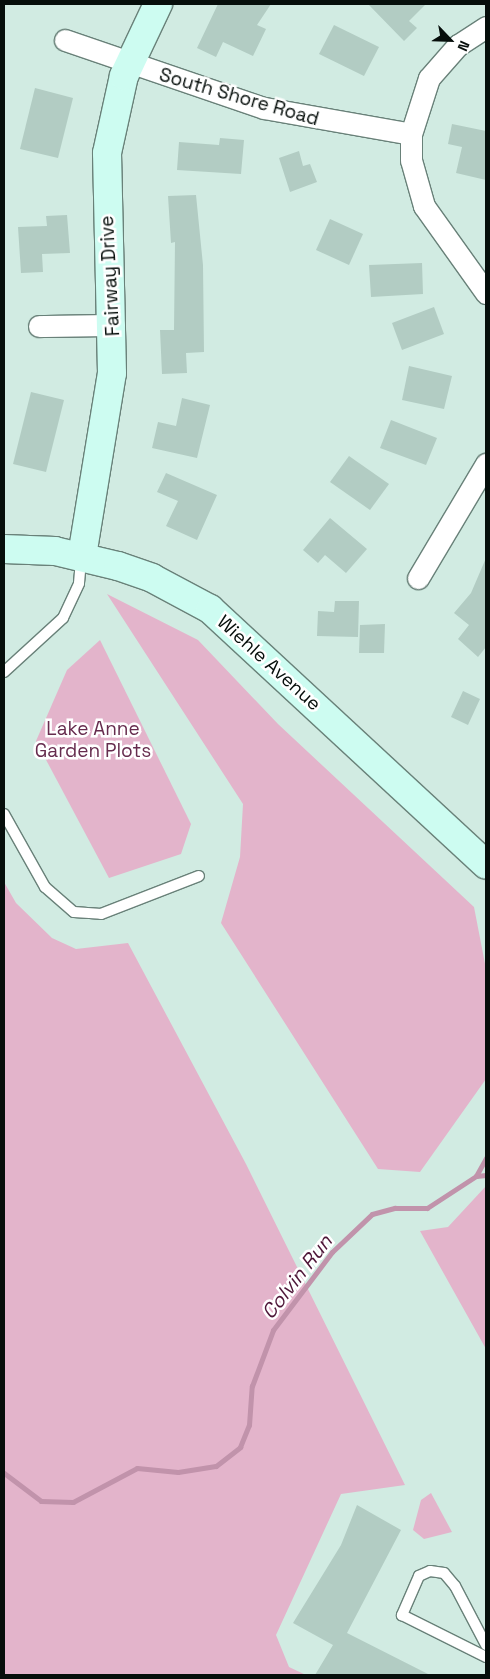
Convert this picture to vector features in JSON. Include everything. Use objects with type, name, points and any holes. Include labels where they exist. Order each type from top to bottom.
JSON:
[{"type":"main road","name":"Fairway Drive","points":[[82,556],[108,410],[114,325],[107,153],[128,64],[158,4]]},
{"type":"main road","name":"Wiehle Avenue","points":[[4,549],[82,556],[152,578],[210,609],[486,865]]},
{"type":"street","points":[[486,27],[458,45],[429,78],[411,134],[411,160],[424,206],[486,293]]},
{"type":"street","name":"South Shore Road","points":[[65,40],[128,64],[264,108],[411,134]]},
{"type":"street","points":[[39,326],[114,325]]},
{"type":"street","points":[[418,578],[486,464]]},
{"type":"lane","points":[[4,672],[63,618],[80,583],[82,556]]},
{"type":"lane","points":[[4,814],[45,887],[74,912],[101,914],[199,876]]},
{"type":"lane","points":[[486,1645],[456,1586],[444,1573],[430,1571],[419,1576],[402,1615],[486,1657]]},
{"type":"green space","points":[[107,594],[198,640],[278,724],[474,907],[486,969],[486,1079],[420,1172],[378,1169],[221,923],[240,857],[243,804]]},
{"type":"green space","name":"Lake Anne Garden Plots","points":[[100,640],[191,824],[181,854],[109,878],[36,741],[67,670]]},
{"type":"green space","points":[[4,882],[16,903],[52,938],[76,949],[128,943],[246,1164],[405,1485],[341,1494],[276,1635],[289,1667],[306,1675],[4,1675]]},
{"type":"green space","points":[[486,1186],[486,1349],[420,1231],[448,1227]]},
{"type":"green space","points":[[431,1493],[452,1532],[424,1539],[413,1530],[421,1500]]},
{"type":"building","points":[[218,4],[271,4],[257,25],[266,29],[253,56],[223,42],[216,57],[197,48]]},
{"type":"building","points":[[368,4],[426,4],[409,21],[417,28],[404,41]]},
{"type":"building","points":[[334,25],[379,47],[364,76],[319,54]]},
{"type":"building","points":[[35,88],[73,98],[58,158],[20,149]]},
{"type":"building","points":[[452,124],[486,131],[486,180],[456,173],[462,147],[448,144]]},
{"type":"building","points":[[220,138],[244,140],[241,174],[177,170],[179,142],[219,145]]},
{"type":"building","points":[[299,151],[303,166],[310,164],[317,182],[290,192],[279,158]]},
{"type":"building","points":[[196,195],[203,265],[204,352],[186,353],[187,373],[162,374],[160,330],[174,330],[175,242],[171,243],[168,196]]},
{"type":"building","points":[[67,215],[70,253],[42,254],[43,272],[21,273],[18,227],[47,226],[46,216]]},
{"type":"building","points":[[330,219],[363,234],[349,265],[316,250]]},
{"type":"building","points":[[422,263],[423,294],[371,297],[369,265]]},
{"type":"building","points":[[434,307],[444,334],[402,350],[392,323]]},
{"type":"building","points":[[409,366],[452,376],[444,409],[402,400]]},
{"type":"building","points":[[31,392],[64,400],[46,472],[13,464]]},
{"type":"building","points":[[182,398],[210,405],[197,458],[152,448],[158,422],[176,426]]},
{"type":"building","points":[[391,420],[437,438],[426,465],[380,448]]},
{"type":"building","points":[[349,456],[389,484],[370,510],[330,482]]},
{"type":"building","points":[[166,473],[217,495],[197,540],[166,526],[178,501],[157,492]]},
{"type":"building","points":[[330,518],[367,549],[346,573],[325,555],[318,563],[303,550]]},
{"type":"building","points":[[486,558],[486,647],[478,657],[458,639],[469,625],[454,613],[471,593]]},
{"type":"building","points":[[335,601],[359,601],[358,637],[317,636],[318,611],[334,612]]},
{"type":"building","points":[[385,624],[384,653],[359,653],[360,625]]},
{"type":"building","points":[[463,691],[480,699],[468,725],[451,717]]},
{"type":"building","points":[[357,1505],[401,1530],[347,1633],[430,1675],[315,1675],[333,1645],[293,1623],[341,1545]]},
{"type":"waterway","name":"Colvin Run","points":[[4,1473],[41,1501],[73,1502],[137,1468],[178,1472],[216,1466],[240,1447],[249,1425],[252,1386],[273,1330],[332,1252],[372,1214],[395,1208],[427,1208],[476,1176],[486,1158]]},
{"type":"waterway","points":[[476,1176],[486,1175]]}]
